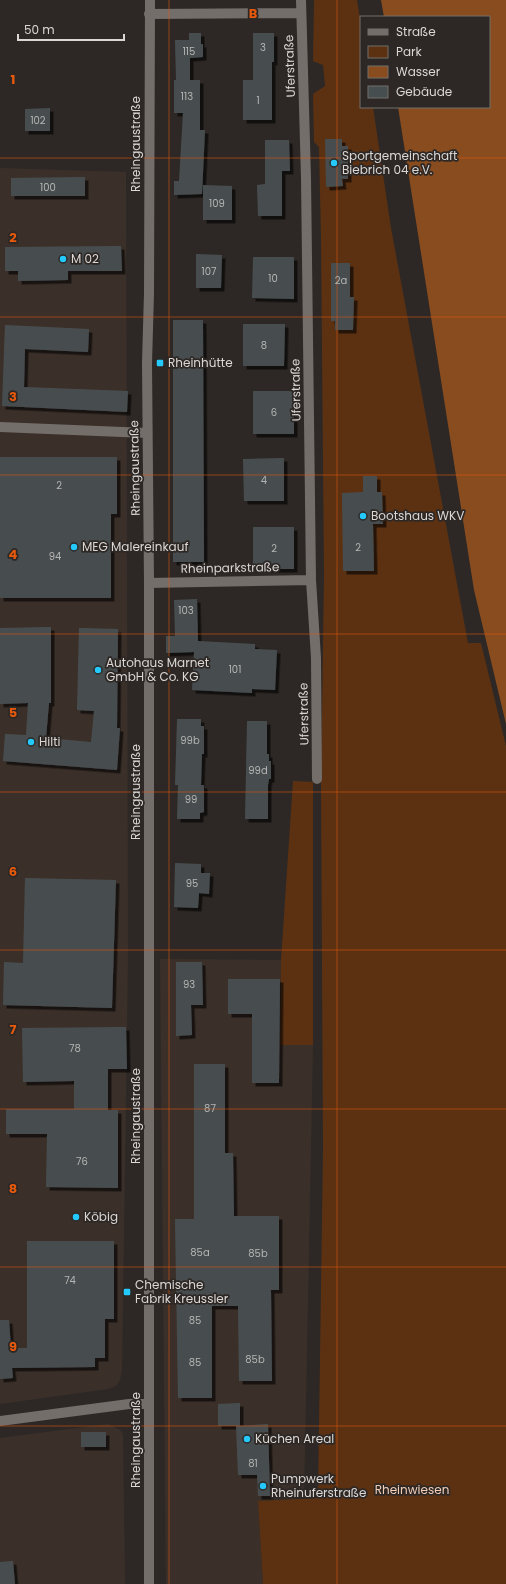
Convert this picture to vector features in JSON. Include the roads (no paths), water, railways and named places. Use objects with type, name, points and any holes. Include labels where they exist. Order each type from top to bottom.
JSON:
[{"type":"street","name":"Rheingaustraße","points":[[149,1584],[149,583],[147,433],[150,0]]},
{"type":"street","name":"Uferstraße","points":[[301,0],[306,186],[311,580],[316,658],[317,779]]},
{"type":"street","points":[[150,14],[301,13]]},
{"type":"street","points":[[0,427],[147,433]]},
{"type":"street","name":"Rheinparkstraße","points":[[149,583],[311,580]]},
{"type":"street","points":[[0,1421],[129,1404],[149,1404]]},
{"type":"water","points":[[381,0],[506,0],[506,724],[474,590],[398,108],[490,108],[490,16],[384,16]]},
{"type":"place","name":"Sportgemeinschaft Biebrich 04 e.V.","points":[[334,163]]},
{"type":"place","name":"M 02","points":[[63,259]]},
{"type":"place","name":"Rheinhütte","points":[[160,363]]},
{"type":"place","name":"Bootshaus WKV","points":[[363,516]]},
{"type":"place","name":"MEG Malereinkauf","points":[[74,547]]},
{"type":"place","name":"Autohaus Marnet GmbH & Co. KG","points":[[98,670]]},
{"type":"place","name":"Hilti","points":[[31,742]]},
{"type":"place","name":"Köbig","points":[[76,1217]]},
{"type":"place","name":"Chemische Fabrik Kreussler","points":[[127,1292]]},
{"type":"place","name":"Küchen Areal","points":[[247,1439]]},
{"type":"place","name":"Pumpwerk Rheinuferstraße","points":[[263,1486]]},
{"type":"park label","name":"Rheinwiesen","points":[[412,1490]]}]
